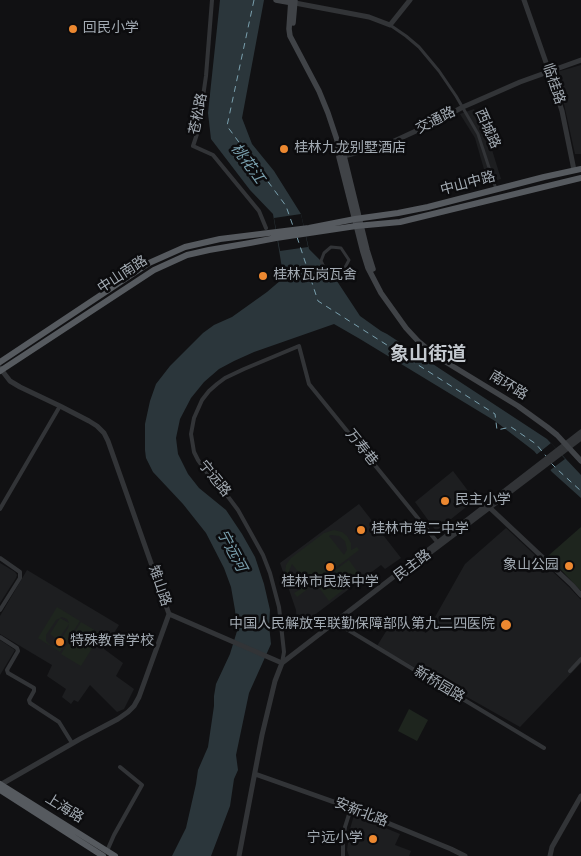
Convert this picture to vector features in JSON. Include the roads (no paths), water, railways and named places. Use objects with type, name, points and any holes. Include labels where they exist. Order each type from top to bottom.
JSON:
[{"type":"highway","name":"中山中路","points":[[358,223],[581,169]]},
{"type":"highway","name":"中山中路","points":[[358,223],[400,222],[581,178]]},
{"type":"highway","points":[[276,235],[358,223]]},
{"type":"highway","name":"中山南路","points":[[0,362],[158,258],[176,250],[202,243],[249,235],[276,235]]},
{"type":"highway","name":"中山南路","points":[[1,370],[162,266],[194,253],[250,244],[276,235]]},
{"type":"highway","name":"上海路","points":[[0,787],[105,853],[115,856]]},
{"type":"main road","points":[[276,0],[293,1]]},
{"type":"main road","name":"南环路","points":[[293,1],[294,42],[319,91],[344,156],[358,223]]},
{"type":"main road","name":"南环路","points":[[337,140],[339,157],[372,266],[393,310],[406,328],[436,356],[518,406],[552,430],[581,461]]},
{"type":"street","name":"苍松路","points":[[212,0],[202,101],[198,131],[193,146],[213,155],[258,211],[266,228]]},
{"type":"street","points":[[293,1],[369,17],[390,25],[410,0]]},
{"type":"street","name":"临桂路","points":[[524,0],[562,111],[574,170]]},
{"type":"street","name":"西城路","points":[[390,25],[419,47],[439,71],[464,107],[478,134],[496,189]]},
{"type":"street","name":"交通路","points":[[344,156],[390,143],[520,82],[581,60]]},
{"type":"street","points":[[331,247],[340,248],[350,260],[340,277],[335,279],[331,272],[325,269],[321,261],[324,253],[331,247]]},
{"type":"street","name":"万寿巷","points":[[299,346],[309,384],[438,542]]},
{"type":"street","name":"宁远路","points":[[282,662],[284,652],[279,607],[263,555],[238,510],[198,460],[194,452],[191,434],[194,418],[200,405],[217,384],[244,369],[299,346]]},
{"type":"street","name":"雉山路","points":[[0,787],[72,743],[118,719],[134,706],[144,684],[169,614],[104,433],[97,426],[20,387],[1,370]]},
{"type":"street","points":[[0,509],[60,406]]},
{"type":"street","points":[[542,465],[567,446],[581,432]]},
{"type":"street","points":[[567,446],[581,438]]},
{"type":"street","name":"民主路","points":[[282,662],[299,652],[438,542],[542,465]]},
{"type":"street","name":"民主路","points":[[336,623],[490,508],[542,465]]},
{"type":"street","points":[[490,508],[581,595]]},
{"type":"street","points":[[0,558],[20,572],[20,578],[0,610]]},
{"type":"street","points":[[169,614],[282,662],[275,681],[262,735],[239,856]]},
{"type":"street","name":"新桥园路","points":[[336,623],[544,748]]},
{"type":"street","points":[[0,637],[17,648],[18,651],[7,670],[8,673],[34,688],[29,700],[30,703],[59,722],[72,743]]},
{"type":"street","points":[[570,671],[581,659]]},
{"type":"street","points":[[105,853],[142,785],[120,767]]},
{"type":"street","name":"安新北路","points":[[255,774],[350,808],[466,856]]},
{"type":"street","points":[[550,856],[552,847],[581,796]]},
{"type":"street","points":[[343,856],[345,827],[350,808]]},
{"type":"water","points":[[220,0],[264,0],[242,118],[252,144],[274,171],[301,214],[309,249],[321,261],[325,269],[331,272],[360,316],[547,439],[581,475],[581,498],[552,472],[534,451],[495,421],[334,324],[254,352],[219,369],[204,382],[191,398],[180,419],[176,438],[178,454],[188,474],[199,488],[226,510],[255,557],[270,610],[271,644],[249,693],[236,755],[238,770],[234,779],[230,806],[211,856],[172,856],[186,828],[198,770],[208,747],[216,684],[230,654],[237,631],[231,587],[224,568],[206,533],[183,504],[153,472],[146,458],[145,424],[156,384],[170,366],[203,333],[214,325],[232,317],[267,292],[281,280],[283,274],[273,214],[250,190],[211,139],[208,113]]},
{"type":"place","name":"回民小学","points":[[73,29]]},
{"type":"place","name":"桂林九龙别墅酒店","points":[[284,149]]},
{"type":"place","name":"桂林瓦岗瓦舍","points":[[263,276]]},
{"type":"place","name":"民主小学","points":[[445,501]]},
{"type":"place","name":"桂林市第二中学","points":[[361,530]]},
{"type":"place","name":"象山公园","points":[[569,566]]},
{"type":"place","name":"桂林市民族中学","points":[[330,567]]},
{"type":"place","name":"中国人民解放军联勤保障部队第九二四医院","points":[[506,625]]},
{"type":"place","name":"特殊教育学校","points":[[60,642]]},
{"type":"place","name":"宁远小学","points":[[373,839]]},
{"type":"district","name":"象山街道","points":[[428,355]]},
{"type":"water label","name":"桃花江","points":[[247,164]]},
{"type":"water label","name":"宁远河","points":[[231,551]]}]
